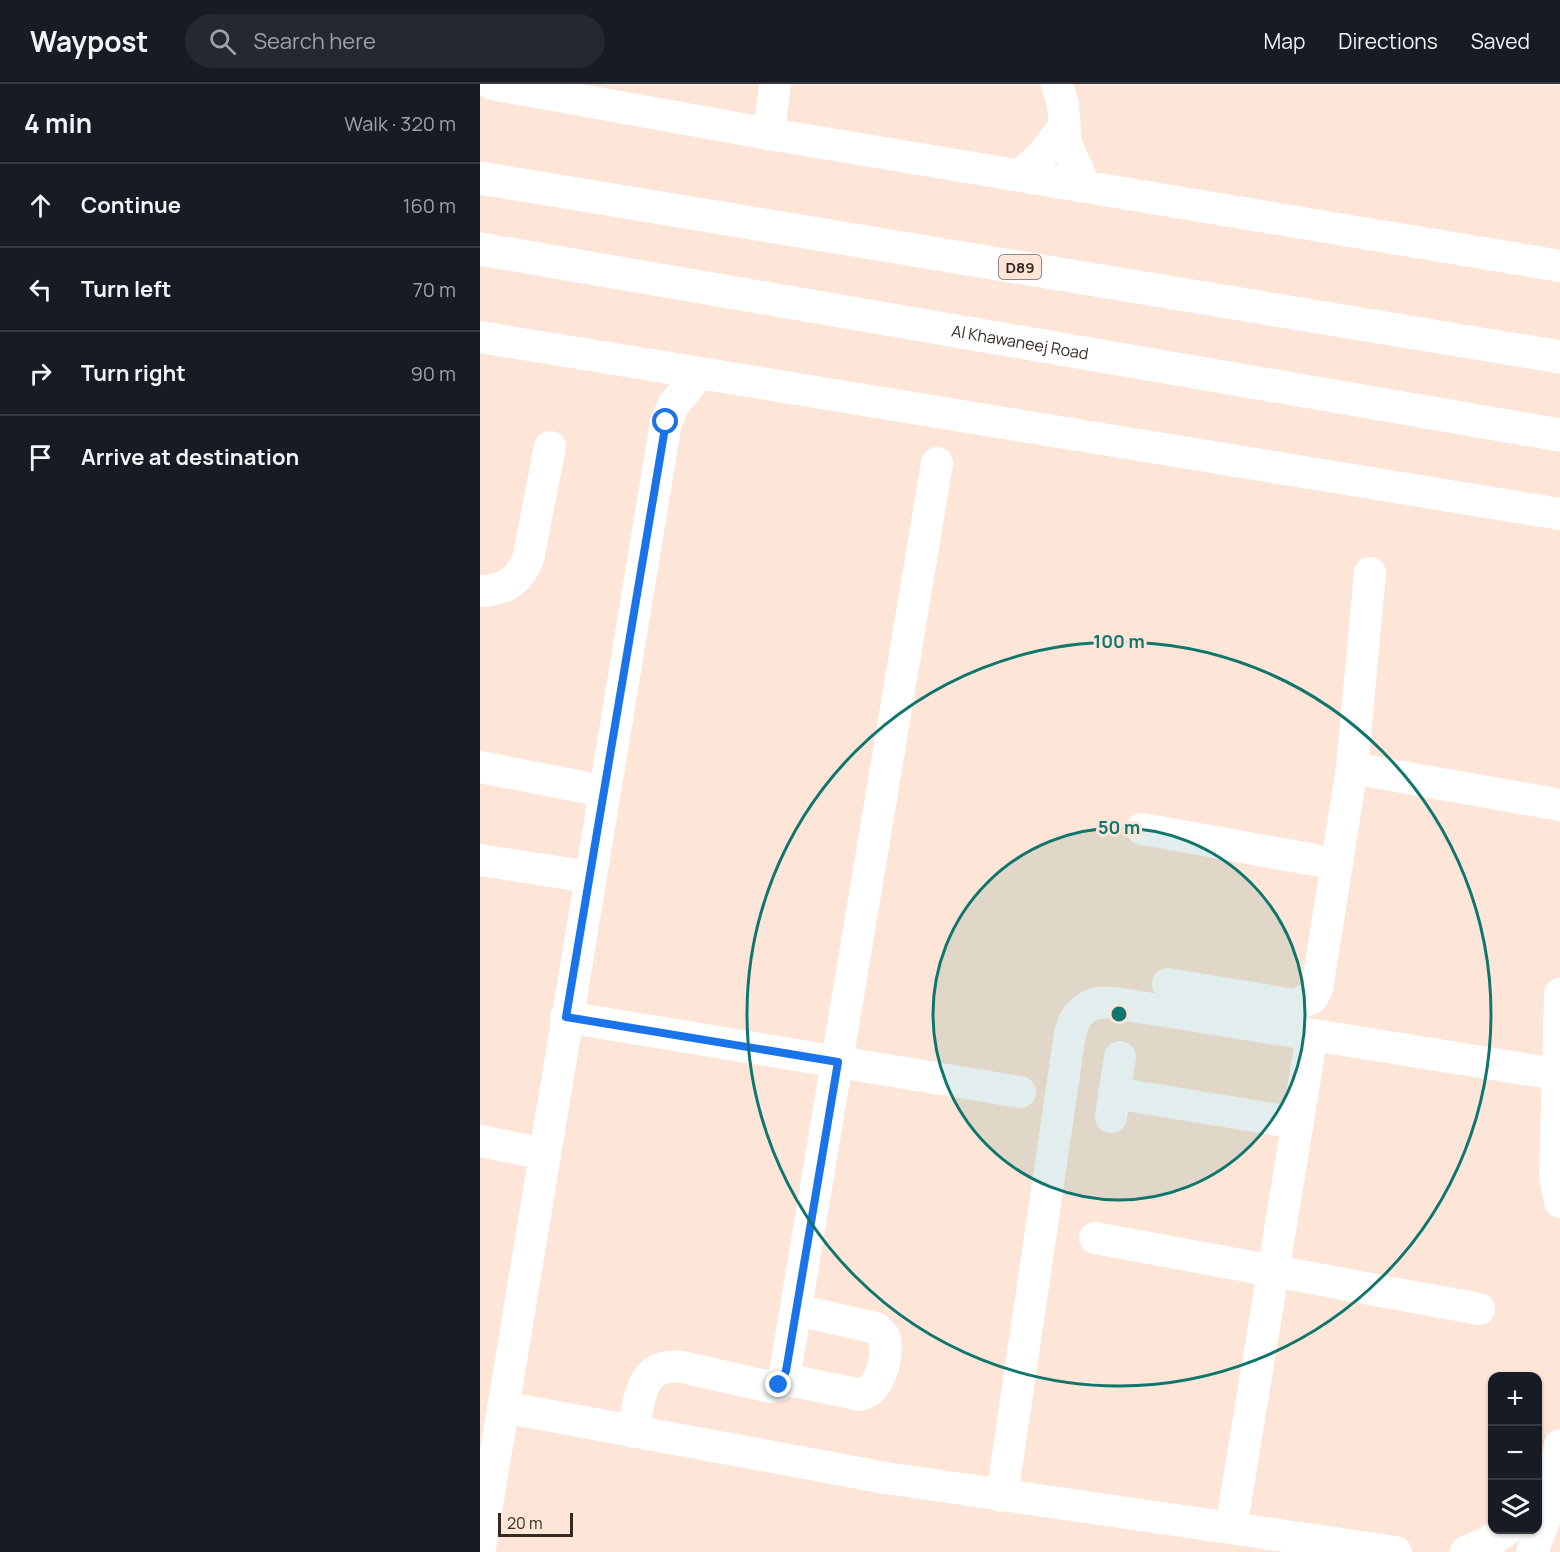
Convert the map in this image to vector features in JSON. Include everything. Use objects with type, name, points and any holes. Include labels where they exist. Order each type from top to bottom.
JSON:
[{"type":"highway","name":"D89","points":[[480,178],[1560,357]]},
{"type":"highway","name":"Al Khawaneej Road","points":[[480,249],[1560,435]]},
{"type":"street","points":[[492,84],[769,134],[1560,266]]},
{"type":"street","points":[[769,134],[775,84]]},
{"type":"street","points":[[1057,84],[1064,105],[1064,128],[1071,158],[1085,186]]},
{"type":"street","points":[[1020,176],[1044,153],[1064,128]]},
{"type":"street","points":[[480,337],[1560,514]]},
{"type":"street","points":[[647,365],[657,382],[666,422]]},
{"type":"street","points":[[480,1548],[603,791],[666,422],[674,404],[699,374]]},
{"type":"street","points":[[481,591],[499,590],[512,584],[522,573],[528,559],[550,447]]},
{"type":"street","points":[[633,1431],[646,1380],[655,1370],[668,1365],[771,1388],[784,1379],[937,463]]},
{"type":"street","points":[[1168,984],[1294,1005],[1312,998],[1319,980],[1352,768],[1370,573]]},
{"type":"street","points":[[480,767],[603,791]]},
{"type":"street","points":[[1352,768],[1560,805]]},
{"type":"street","points":[[1142,829],[1337,864]]},
{"type":"street","points":[[480,860],[589,877]]},
{"type":"street","points":[[1560,994],[1556,1074],[1555,1177],[1560,1202]]},
{"type":"street","points":[[1002,1496],[1073,1022],[1085,1008],[1102,1001],[1556,1074]]},
{"type":"street","points":[[566,1017],[1020,1092]]},
{"type":"street","points":[[1231,1528],[1312,1035]]},
{"type":"street","points":[[1120,1057],[1113,1105],[1297,1123]]},
{"type":"street","points":[[480,1141],[544,1154]]},
{"type":"street","points":[[1095,1238],[1479,1309]]},
{"type":"street","points":[[784,1379],[861,1395],[877,1386],[885,1349],[884,1336],[876,1328],[797,1310]]},
{"type":"street","points":[[503,1407],[832,1469],[1002,1496],[1396,1552]]},
{"type":"street","points":[[1532,1552],[1545,1518],[1544,1498],[1560,1445]]},
{"type":"street","points":[[1466,1552],[1501,1534]]},
{"type":"route","points":[[666,422],[566,1017],[838,1062],[786,1371],[779,1385]]}]
